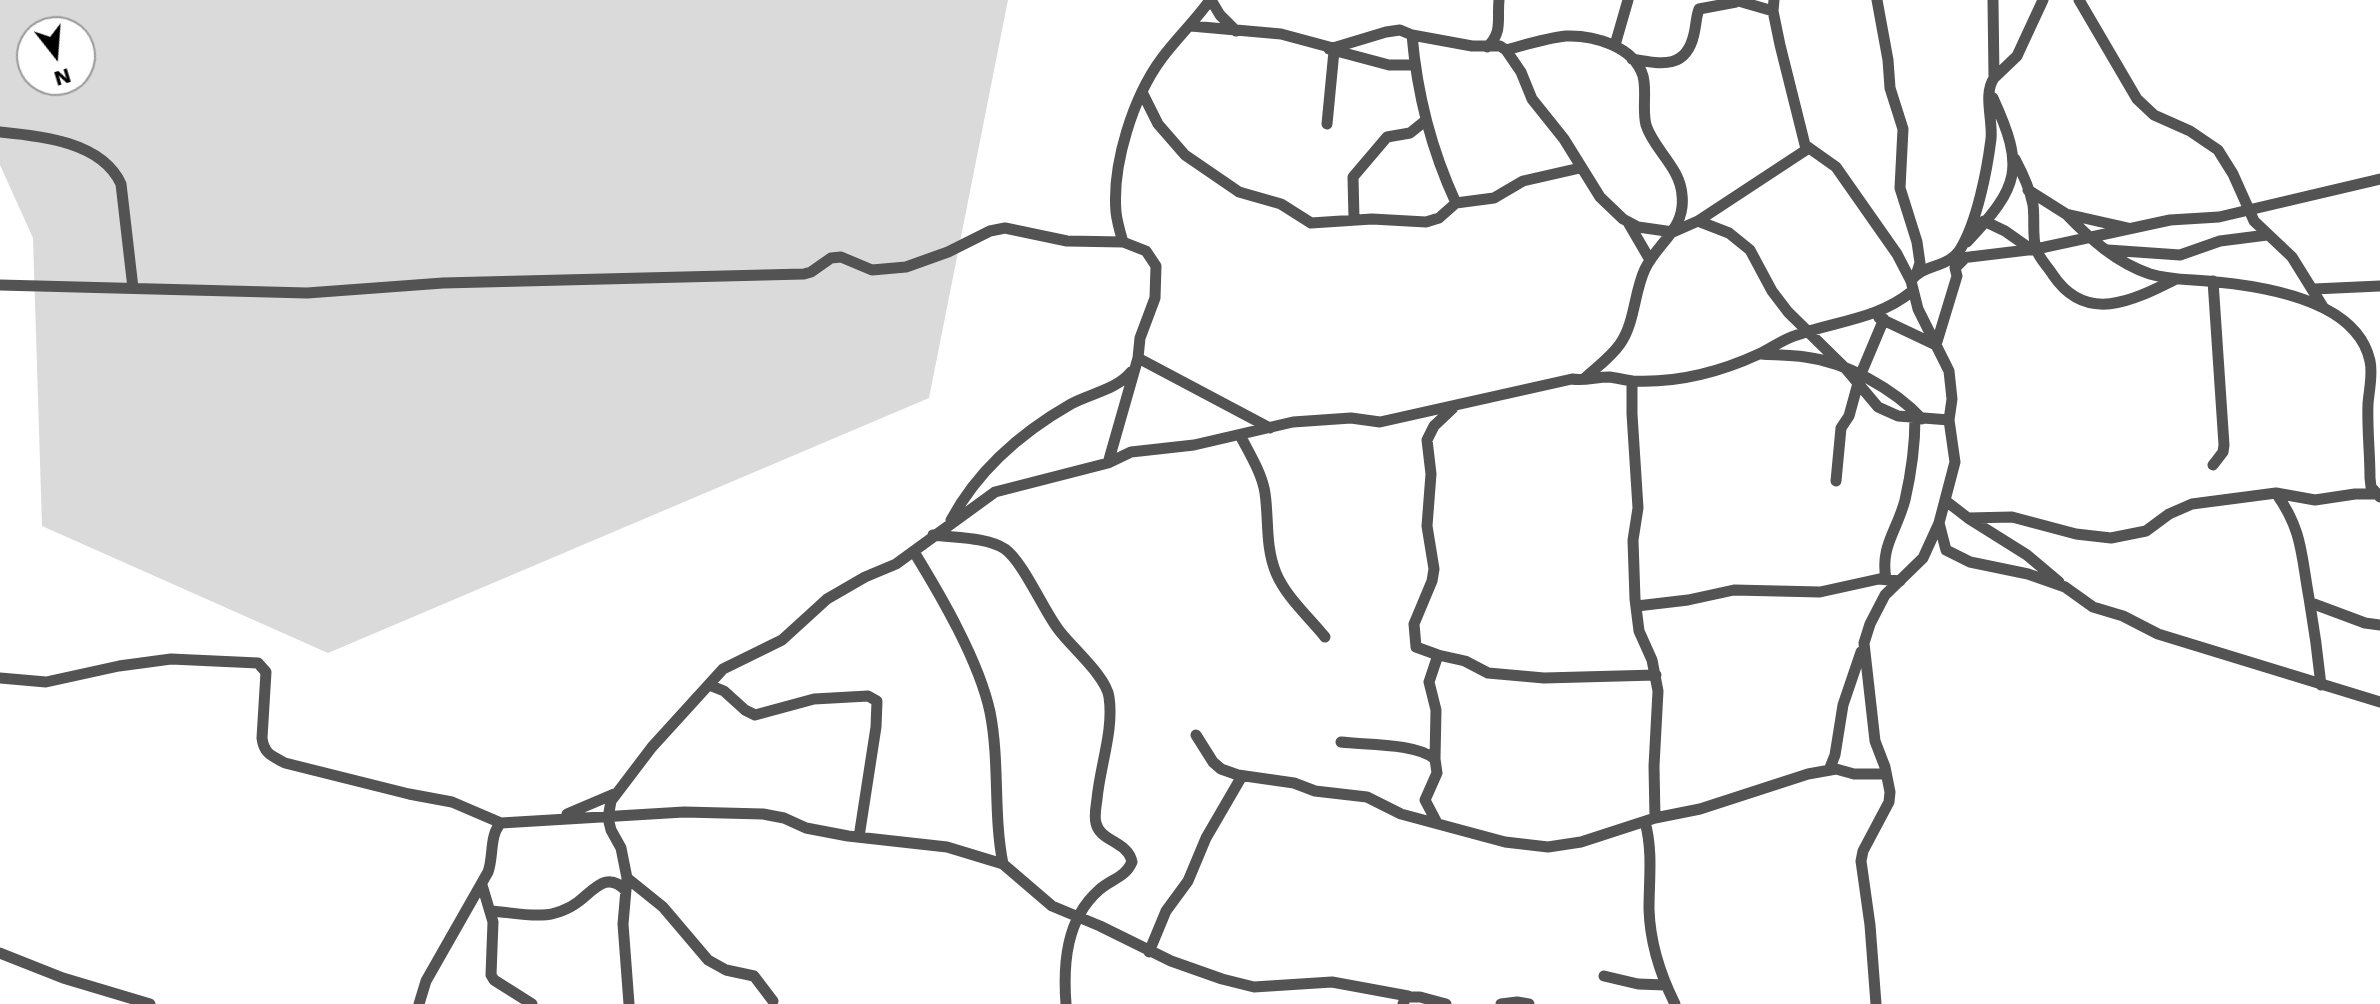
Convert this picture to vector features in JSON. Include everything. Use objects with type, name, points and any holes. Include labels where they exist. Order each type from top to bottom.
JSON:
[{"type":"street","points":[[1123,242],[1116,216],[1116,182],[1129,126],[1161,60],[1210,0],[1237,32]]},
{"type":"street","points":[[1487,47],[1495,40],[1500,28],[1499,0]]},
{"type":"street","points":[[1615,45],[1628,0]]},
{"type":"street","points":[[629,1004],[623,924],[627,885],[621,848],[608,818],[615,794],[652,747],[727,666],[782,640],[834,595],[914,552],[995,492],[1108,463],[1131,452],[1194,445],[1270,428],[1325,419],[1365,418],[1380,422],[1572,379],[1671,380],[1700,375],[1759,354],[1786,339],[1871,315],[1899,302],[1913,282],[1920,263],[1917,242],[1900,188],[1903,129],[1890,88],[1877,0]]},
{"type":"street","points":[[1964,252],[1986,169],[1991,137],[1993,0]]},
{"type":"street","points":[[1991,82],[2017,56],[2043,0]]},
{"type":"street","points":[[2079,0],[2137,99],[2154,115],[2190,131],[2218,150],[2233,174],[2248,211],[2267,235],[2292,257],[2323,307]]},
{"type":"street","points":[[1632,59],[1666,64],[1681,59],[1693,40],[1699,9],[1736,1],[1774,6],[1804,142],[1836,167],[1891,245],[1913,282],[1949,371],[1952,399],[1949,420],[1956,454],[1946,501],[1923,558]]},
{"type":"street","points":[[1191,26],[1281,34],[1389,65],[1414,65]]},
{"type":"street","points":[[1329,49],[1400,30],[1412,35],[1487,47],[1500,46],[1521,72],[1532,99],[1564,139],[1600,197],[1629,224],[1650,260]]},
{"type":"street","points":[[1412,35],[1414,65],[1425,121],[1456,203]]},
{"type":"street","points":[[1506,50],[1566,36],[1592,38],[1615,45],[1632,59],[1643,75],[1647,127],[1680,182],[1681,217],[1650,260],[1641,279],[1626,334],[1607,359],[1581,381]]},
{"type":"street","points":[[1327,124],[1329,49]]},
{"type":"street","points":[[1991,82],[2015,159],[2033,203],[2034,250]]},
{"type":"street","points":[[1143,94],[1158,124],[1181,152],[1226,184],[1253,197],[1281,204],[1311,223],[1354,219],[1426,222],[1439,218],[1456,203],[1494,198],[1523,181],[1580,168]]},
{"type":"street","points":[[1354,219],[1353,177],[1387,137],[1410,133],[1425,121]]},
{"type":"street","points":[[0,132],[49,139],[80,148],[104,159],[115,170],[121,184],[133,288]]},
{"type":"street","points":[[1629,224],[1673,232],[1698,221],[1809,148]]},
{"type":"street","points":[[1936,345],[1957,276],[1955,268],[1984,221],[2006,193],[2015,159]]},
{"type":"street","points":[[1913,282],[1964,252],[2034,250],[2170,220],[2219,217],[2380,179]]},
{"type":"street","points":[[1968,518],[2012,517],[2076,534],[2111,538],[2146,531],[2169,514],[2192,504],[2276,493],[2315,500],[2355,494],[2378,496],[2370,478],[2370,361],[2358,334],[2343,320],[2323,307],[2274,291],[2213,281],[2174,280],[2134,267],[2090,238],[2066,214],[2028,190]]},
{"type":"street","points":[[1718,208],[1729,233]]},
{"type":"street","points":[[2066,214],[2133,229]]},
{"type":"street","points":[[1698,221],[1729,233],[1750,250],[1772,291],[1806,332],[1846,369],[1906,404],[1918,419],[1905,501],[1883,558],[1886,579]]},
{"type":"street","points":[[1984,221],[2034,250],[2060,285],[2085,302],[2105,305],[2126,303],[2174,280]]},
{"type":"street","points":[[0,285],[307,293],[443,283],[804,274],[831,258],[841,257],[872,270],[888,271],[933,258],[970,239],[1005,228],[1067,241],[1123,242],[1146,251],[1156,266],[1155,298],[1140,338],[1108,463]]},
{"type":"street","points":[[2108,250],[2180,255],[2220,241],[2267,235]]},
{"type":"street","points":[[2213,281],[2224,445],[2223,452],[2213,465]]},
{"type":"street","points":[[2314,289],[2380,286]]},
{"type":"street","points":[[1871,315],[1936,345]]},
{"type":"street","points":[[1836,481],[1841,428],[1849,416],[1859,379],[1884,319]]},
{"type":"street","points":[[1759,354],[1807,357],[1846,369]]},
{"type":"street","points":[[1136,363],[1270,428]]},
{"type":"street","points":[[948,524],[980,477],[1016,441],[1071,404],[1117,384],[1136,363]]},
{"type":"street","points":[[1859,379],[1878,407],[1898,416],[1949,420]]},
{"type":"street","points":[[1632,381],[1638,508],[1633,557],[1639,631],[1656,675],[1658,711],[1650,820],[1650,921],[1658,967],[1675,1004]]},
{"type":"street","points":[[1457,405],[1434,426],[1427,440],[1431,474],[1427,526],[1434,569],[1416,618],[1414,643],[1419,648],[1465,661],[1488,673],[1520,676],[1656,675]]},
{"type":"street","points":[[1240,435],[1262,481],[1266,538],[1275,571],[1289,596],[1325,637]]},
{"type":"street","points":[[2276,493],[2289,511],[2299,536],[2321,685]]},
{"type":"street","points":[[1946,501],[2027,555],[2093,607],[2123,616],[2158,634],[2380,702]]},
{"type":"street","points":[[1939,523],[1946,550]]},
{"type":"street","points":[[933,535],[994,544],[1008,551],[1060,632],[1099,674],[1107,689],[1109,720],[1099,776],[1096,824],[1100,831],[1126,849],[1132,862],[1125,874],[1096,893],[1079,918],[1064,966],[1066,1004]]},
{"type":"street","points":[[1829,770],[1835,755],[1843,705],[1877,609],[1885,595],[1923,558],[1933,551],[1946,550],[1970,562],[2028,574],[2065,587]]},
{"type":"street","points":[[914,552],[964,645],[989,710],[997,772],[998,838],[1003,864]]},
{"type":"street","points":[[1637,606],[1734,590],[1820,592],[1886,579],[1900,581]]},
{"type":"street","points":[[2314,604],[2365,623],[2380,625]]},
{"type":"street","points":[[1864,643],[1875,741],[1890,792],[1889,802],[1863,851],[1861,861],[1876,1004]]},
{"type":"street","points":[[1436,821],[1425,794],[1437,773],[1436,710],[1429,682],[1438,655]]},
{"type":"street","points":[[0,678],[34,681],[66,679],[150,660],[258,663],[266,672],[263,748],[285,763],[452,802],[501,823],[684,812],[763,814],[784,818],[806,828],[926,843],[1003,864],[1052,906],[1110,930],[1149,952],[1210,975],[1254,987],[1332,982],[1405,1000],[1446,1004]]},
{"type":"street","points":[[0,670],[34,681]]},
{"type":"street","points":[[709,685],[724,691],[755,715],[814,699],[868,696],[877,701],[876,727],[859,837]]},
{"type":"street","points":[[1196,735],[1213,762],[1221,769],[1242,776],[1294,783],[1315,791],[1367,797],[1401,814],[1505,842],[1548,847],[1581,842],[1829,770],[1841,769],[1864,775],[1885,774]]},
{"type":"street","points":[[1341,742],[1415,750],[1435,759]]},
{"type":"street","points":[[1149,952],[1166,911],[1188,881],[1206,838],[1242,776]]},
{"type":"street","points":[[554,818],[615,794]]},
{"type":"street","points":[[419,1004],[426,981],[482,885],[491,865],[494,834],[501,823]]},
{"type":"street","points":[[491,911],[542,915],[569,908],[600,883],[611,881],[627,885],[663,907],[708,960],[726,970],[754,976],[773,1001]]},
{"type":"street","points":[[482,885],[494,931],[491,968],[494,980],[532,1004]]},
{"type":"street","points":[[0,953],[63,978],[150,1004]]},
{"type":"street","points":[[1604,976],[1638,984],[1665,985]]},
{"type":"street","points":[[1501,1004],[1529,1004]]},
{"type":"shaded area","points":[[0,0],[1008,0],[929,398],[328,653],[42,526],[33,238],[0,165]]}]
